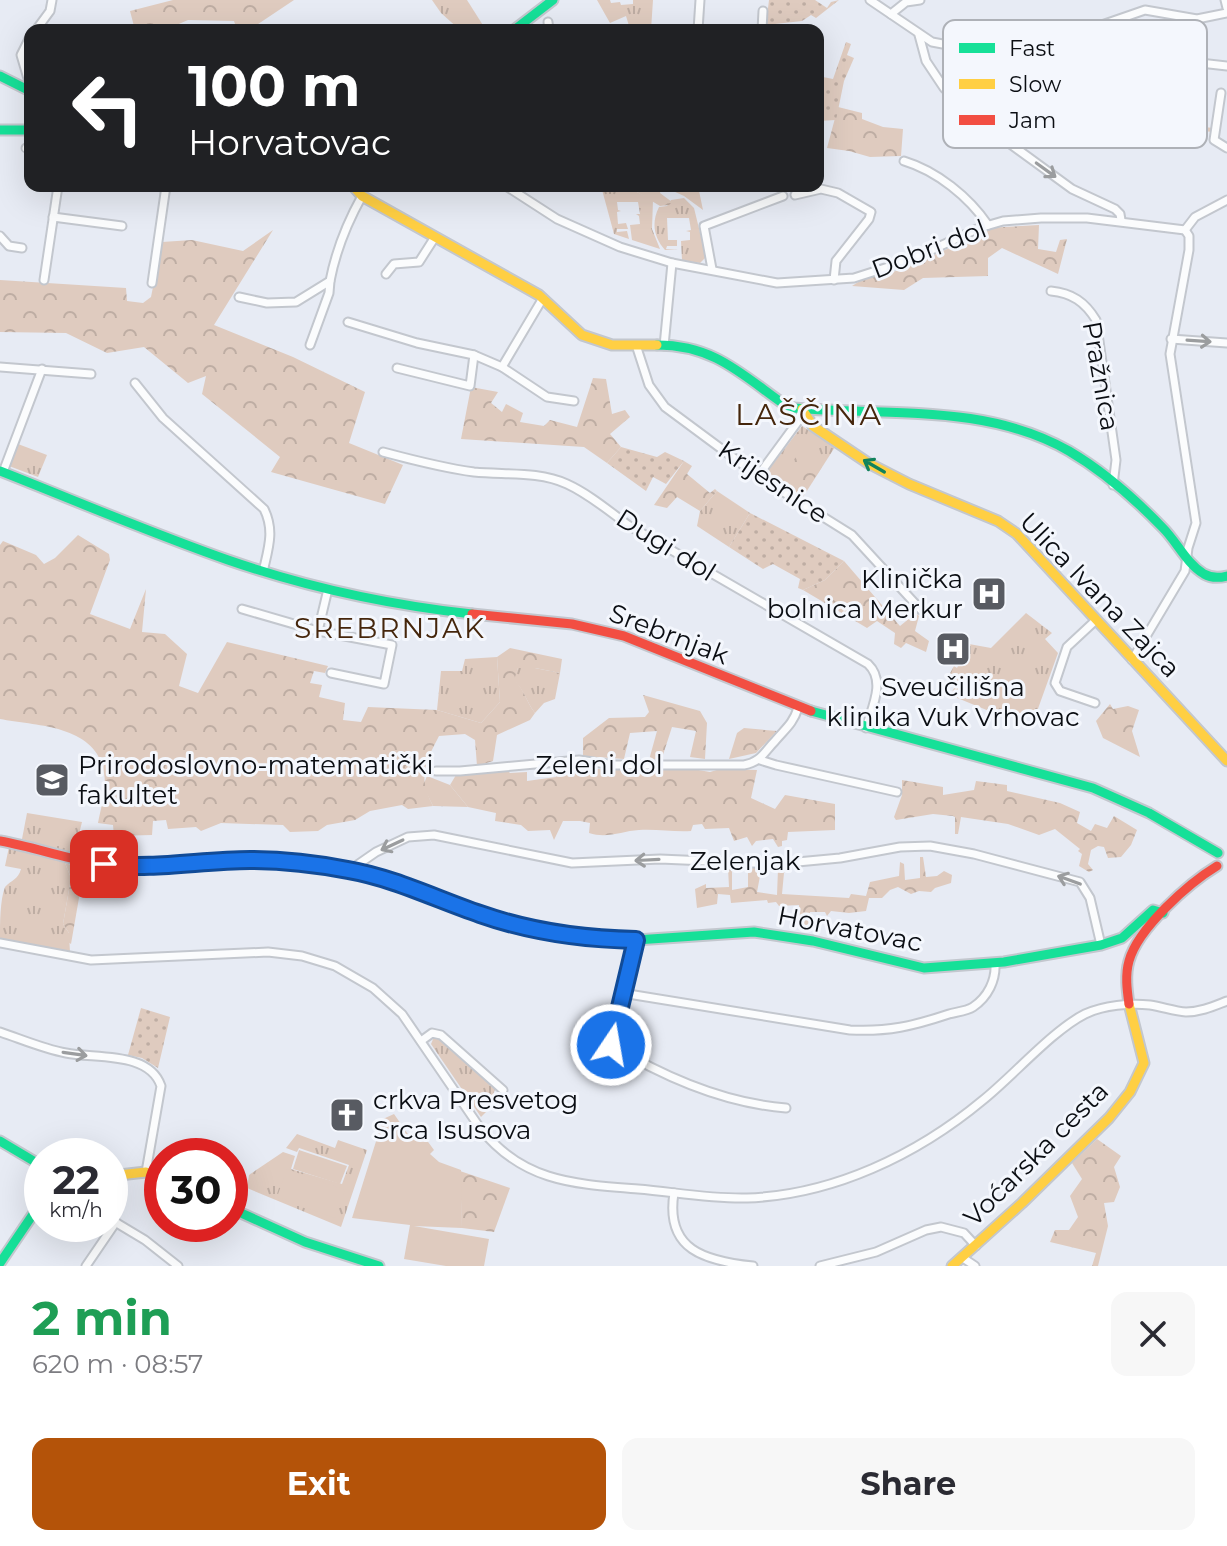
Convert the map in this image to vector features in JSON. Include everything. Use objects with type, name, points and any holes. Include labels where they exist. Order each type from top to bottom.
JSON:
[{"type":"main road","points":[[522,24],[553,0]]},
{"type":"main road","points":[[0,76],[24,88]]},
{"type":"main road","points":[[0,130],[24,130]]},
{"type":"main road","points":[[357,192],[543,298],[577,333],[586,338],[615,347],[687,347],[712,355],[737,369],[785,405],[802,409],[952,414],[1003,422],[1033,433],[1067,450],[1113,485],[1161,526],[1188,559],[1209,577],[1227,576]]},
{"type":"main road","name":"Ulica Ivana Zajca","points":[[802,409],[813,426],[868,463],[1003,524],[1035,553],[1227,761]]},
{"type":"main road","name":"Srebrnjak","points":[[2,472],[263,572],[426,609],[572,624],[606,631],[798,708],[1093,788],[1223,851]]},
{"type":"main road","points":[[1210,743],[1227,748]]},
{"type":"main road","name":"Horvatovac","points":[[0,841],[78,861],[131,867],[251,860],[350,870],[406,885],[521,927],[585,938],[636,940],[754,932],[813,941],[905,965],[936,967],[995,964],[1101,945],[1122,938],[1153,910],[1163,913]]},
{"type":"main road","points":[[1222,869],[1223,851]]},
{"type":"main road","name":"Voćarska cesta","points":[[952,1266],[1107,1119],[1134,1083],[1144,1063],[1130,1005],[1129,960],[1139,940],[1187,888],[1222,869]]},
{"type":"main road","points":[[0,1141],[24,1155]]},
{"type":"main road","points":[[248,1216],[305,1242],[379,1266]]},
{"type":"main road","points":[[1,1257],[24,1226]]},
{"type":"street","points":[[40,24],[50,11],[52,0]]},
{"type":"street","points":[[698,24],[700,0]]},
{"type":"street","points":[[870,0],[919,35],[943,45]]},
{"type":"street","points":[[891,14],[906,2],[920,0]]},
{"type":"street","points":[[1116,20],[1145,10],[1197,19],[1227,11],[1225,0]]},
{"type":"street","points":[[762,24],[763,11]]},
{"type":"street","points":[[919,35],[926,61],[943,86]]},
{"type":"street","points":[[1207,64],[1227,66]]},
{"type":"street","points":[[1221,93],[1214,140],[1227,148]]},
{"type":"street","points":[[1016,148],[1080,194],[1115,209],[1121,220],[1172,231],[1185,230],[1195,217],[1227,200]]},
{"type":"street","points":[[904,161],[919,165],[948,184],[988,225]]},
{"type":"street","name":"Dobri dol","points":[[824,190],[838,193],[871,212],[869,219],[836,261],[834,280]]},
{"type":"street","points":[[44,280],[57,192]]},
{"type":"street","points":[[152,283],[165,192]]},
{"type":"street","name":"Dobri dol","points":[[514,192],[574,227],[620,247],[672,263],[777,283],[834,280],[885,269],[988,225],[1041,218],[1121,220]]},
{"type":"street","name":"Dobri dol","points":[[795,195],[808,192]]},
{"type":"street","points":[[310,345],[329,293],[348,222],[362,196]]},
{"type":"street","points":[[712,269],[704,226],[783,196]]},
{"type":"street","points":[[53,217],[122,226]]},
{"type":"street","points":[[1132,660],[1185,571],[1196,516],[1171,368],[1171,339],[1189,250],[1189,236],[1185,230]]},
{"type":"street","points":[[0,236],[9,246],[22,248]]},
{"type":"street","points":[[386,274],[394,264],[419,262],[435,237]]},
{"type":"street","points":[[664,346],[672,263]]},
{"type":"street","points":[[239,297],[267,303],[296,302],[330,281]]},
{"type":"street","name":"Pražnica","points":[[1051,291],[1061,292],[1082,302],[1096,320],[1116,460],[1113,485]]},
{"type":"street","points":[[502,367],[543,298]]},
{"type":"street","points":[[348,322],[417,343],[474,355],[502,367],[547,397],[574,401]]},
{"type":"street","points":[[1171,339],[1227,343]]},
{"type":"street","name":"Krijesnice","points":[[637,348],[649,385],[665,407],[758,476],[852,535],[921,610]]},
{"type":"street","points":[[397,368],[470,386],[474,355]]},
{"type":"street","points":[[0,367],[91,374]]},
{"type":"street","points":[[2,472],[42,369]]},
{"type":"street","points":[[135,383],[163,418],[264,509],[269,519],[271,537],[263,572]]},
{"type":"street","points":[[758,476],[799,420],[802,409]]},
{"type":"street","name":"Dugi dol","points":[[383,452],[452,469],[542,476],[567,484],[628,525],[868,664],[877,675],[878,683],[866,728]]},
{"type":"street","points":[[318,631],[328,589]]},
{"type":"street","points":[[242,609],[318,631],[392,645],[384,684],[331,673]]},
{"type":"street","points":[[1095,703],[1060,691],[1055,683],[1067,647],[1096,620]]},
{"type":"street","points":[[760,760],[790,727],[798,708]]},
{"type":"street","name":"Zeleni dol","points":[[436,771],[579,760],[648,766],[744,765],[760,760],[897,792]]},
{"type":"street","name":"Zelenjak","points":[[350,870],[376,852],[408,837],[434,835],[545,860],[572,863],[660,859],[776,864],[840,858],[900,847],[930,846],[974,854],[1080,882],[1090,898],[1101,945]]},
{"type":"street","points":[[636,940],[611,1045],[642,1064],[707,1091],[745,1103],[786,1108]]},
{"type":"street","points":[[0,943],[91,960],[268,952],[318,960],[347,972],[376,990],[402,1014],[480,1128],[496,1147],[516,1163],[563,1181],[733,1198],[776,1196],[813,1189],[862,1173],[948,1126],[981,1102],[1076,1019],[1093,1011],[1149,1005],[1187,1012],[1227,1001]]},
{"type":"street","points":[[622,993],[877,1032],[903,1029],[974,1007],[996,977],[995,964]]},
{"type":"street","points":[[0,1032],[65,1053],[132,1062],[157,1075],[161,1086],[152,1138]]},
{"type":"street","points":[[421,1041],[432,1033],[441,1035],[503,1090]]},
{"type":"street","points":[[674,1193],[671,1210],[674,1227],[690,1249],[723,1262],[753,1266]]},
{"type":"street","points":[[820,1266],[876,1252],[926,1230],[941,1227],[964,1233],[976,1246]]},
{"type":"street","points":[[128,1231],[178,1266]]},
{"type":"street","points":[[86,1266],[100,1242]]},
{"type":"street","points":[[963,1258],[975,1266]]},
{"type":"green space","points":[[173,0],[294,0],[258,24],[188,20],[179,24],[133,24],[130,11]]},
{"type":"green space","points":[[432,0],[467,0],[482,24],[453,24]]},
{"type":"green space","points":[[597,0],[620,2],[621,5],[633,4],[633,0],[653,0],[651,24],[628,24],[626,16],[610,23]]},
{"type":"green space","points":[[769,0],[815,0],[827,8],[831,2],[839,0],[816,18],[811,15],[802,21],[766,24]]},
{"type":"green space","points":[[846,42],[851,44],[847,55],[854,58],[844,81],[836,120],[824,121],[824,77],[833,79]]},
{"type":"green space","points":[[838,107],[862,113],[862,119],[883,127],[903,129],[901,156],[870,157],[827,148]]},
{"type":"green space","points":[[603,192],[637,192],[653,200],[652,229],[660,249],[632,240],[630,225],[640,224],[636,214],[640,214],[638,202],[617,202],[621,211],[617,212],[618,224],[626,223],[628,229],[617,229],[617,232],[627,231],[629,239],[614,234]]},
{"type":"green space","points":[[637,192],[660,192],[672,202],[660,206]]},
{"type":"green space","points":[[675,192],[699,192],[703,210]]},
{"type":"green space","points":[[684,198],[694,208],[706,257],[700,263],[682,260],[681,241],[690,240],[690,232],[686,231],[691,230],[689,218],[667,218],[668,240],[677,240],[677,246],[667,246],[666,249],[678,249],[665,250],[656,235],[654,224],[659,207],[667,206],[671,200]]},
{"type":"green space","points":[[1039,225],[1038,249],[1056,252],[1060,240],[1067,239],[1058,274],[1002,248],[988,258],[988,276],[923,278],[904,290],[852,286],[863,279],[904,269],[986,228]]},
{"type":"green space","points":[[273,230],[214,325],[293,357],[365,392],[349,443],[403,465],[385,504],[271,472],[280,457],[202,394],[206,376],[188,383],[144,347],[107,353],[66,333],[0,332],[0,280],[126,288],[127,301],[143,303],[151,297],[162,242],[192,240],[243,251]]},
{"type":"green space","points":[[593,378],[606,379],[612,414],[625,410],[630,417],[610,434],[621,447],[607,463],[584,447],[461,439],[471,387],[498,392],[491,403],[502,412],[506,404],[523,413],[520,422],[544,426],[550,420],[577,427]]},
{"type":"green space","points":[[802,426],[835,447],[803,497],[766,473]]},
{"type":"green space","points":[[18,444],[47,455],[38,477],[9,466]]},
{"type":"green space","points":[[621,447],[657,457],[665,452],[684,461],[666,484],[653,477],[646,491],[607,463]]},
{"type":"green space","points":[[799,452],[822,467],[803,495],[781,480]]},
{"type":"green space","points":[[684,461],[692,466],[687,474],[710,493],[715,489],[717,491],[700,511],[677,497],[667,508],[654,505]]},
{"type":"green space","points":[[717,491],[750,513],[729,547],[697,526],[700,511]]},
{"type":"green space","points":[[750,513],[844,561],[825,580],[803,590],[798,588],[800,579],[773,564],[763,569],[729,547]]},
{"type":"green space","points":[[78,535],[109,554],[110,560],[90,614],[130,629],[146,589],[142,632],[165,634],[187,654],[179,686],[198,693],[227,642],[328,666],[325,673],[314,671],[310,683],[322,685],[319,697],[345,703],[343,720],[361,722],[368,707],[437,710],[481,723],[500,702],[497,657],[510,648],[562,659],[560,673],[518,668],[514,680],[535,713],[530,720],[497,735],[493,761],[477,766],[475,740],[465,734],[439,736],[424,778],[433,806],[408,809],[402,805],[370,811],[355,820],[327,825],[318,831],[290,832],[283,825],[221,823],[201,831],[196,827],[168,829],[166,820],[153,821],[152,835],[114,836],[113,825],[98,823],[105,779],[99,757],[90,745],[63,731],[0,719],[0,545],[3,541],[36,555],[44,564],[55,558]]},
{"type":"green space","points":[[844,561],[900,626],[916,613],[919,616],[915,631],[929,641],[926,652],[906,643],[901,648],[894,644],[895,633],[877,621],[867,628],[803,590],[825,580]]},
{"type":"green space","points":[[1026,613],[1052,633],[1045,639],[1058,653],[1035,717],[1008,710],[989,711],[950,695],[958,682],[949,675],[954,666],[957,668],[969,644],[991,648]]},
{"type":"green space","points":[[497,657],[500,702],[481,723],[437,710],[441,671],[462,671],[465,659]]},
{"type":"green space","points":[[518,668],[560,673],[555,699],[544,703],[535,713],[513,680]]},
{"type":"green space","points":[[643,695],[700,711],[707,723],[705,759],[690,757],[696,731],[672,727],[662,758],[649,760],[657,731],[630,733],[624,759],[583,756],[583,738],[609,718],[645,717],[649,712]]},
{"type":"green space","points":[[1110,704],[1113,709],[1128,706],[1139,710],[1132,731],[1140,757],[1103,738],[1096,721]]},
{"type":"green space","points":[[744,728],[777,731],[756,753],[729,759],[737,733]]},
{"type":"green space","points":[[569,765],[607,770],[757,770],[751,798],[775,809],[785,795],[835,804],[835,830],[788,832],[787,840],[778,847],[773,839],[756,841],[752,846],[747,837],[734,841],[729,828],[705,829],[702,824],[693,825],[691,831],[639,830],[602,835],[589,833],[590,823],[563,821],[554,840],[550,830],[528,831],[521,825],[495,821],[496,813],[468,807],[450,785],[456,775],[506,769],[510,773],[527,772],[527,781],[556,777],[560,767]]},
{"type":"green space","points":[[427,776],[450,785],[468,807],[433,806],[423,786]]},
{"type":"green space","points":[[902,780],[943,787],[943,795],[974,790],[976,781],[1007,785],[1007,791],[1060,803],[1080,812],[1077,823],[1091,831],[1095,824],[1107,828],[1114,816],[1137,830],[1131,845],[1121,857],[1108,858],[1104,847],[1091,850],[1088,864],[1093,870],[1089,872],[1079,866],[1080,849],[1055,829],[1039,835],[1008,824],[961,817],[958,834],[955,834],[953,816],[933,814],[896,820],[894,817],[902,795]]},
{"type":"green space","points":[[27,813],[82,822],[75,850],[68,853],[22,839]]},
{"type":"green space","points":[[9,847],[65,863],[71,878],[63,924],[69,933],[70,953],[0,938],[3,892],[21,869],[5,866]]},
{"type":"green space","points":[[920,857],[923,857],[926,877],[937,876],[944,871],[952,875],[951,883],[931,892],[911,894],[898,887],[882,898],[869,898],[866,911],[831,911],[827,916],[825,912],[810,912],[811,926],[800,926],[799,905],[779,906],[767,900],[731,903],[730,895],[718,894],[717,904],[697,908],[695,889],[706,884],[706,888],[729,887],[728,868],[741,871],[732,872],[732,890],[748,887],[748,870],[757,866],[760,876],[757,892],[777,895],[778,869],[788,868],[784,873],[782,894],[849,898],[851,894],[866,896],[870,882],[899,876],[900,862],[904,864],[905,880],[920,878]]},
{"type":"green space","points":[[65,863],[84,869],[71,944],[63,924],[71,878]]},
{"type":"green space","points":[[141,1008],[170,1017],[158,1068],[142,1058],[128,1055]]},
{"type":"green space","points":[[434,1037],[495,1089],[493,1095],[498,1100],[481,1117],[431,1044]]},
{"type":"green space","points":[[394,1114],[410,1137],[420,1131],[434,1150],[430,1154],[439,1162],[461,1170],[462,1228],[414,1226],[489,1239],[484,1266],[446,1266],[404,1259],[410,1225],[352,1218],[383,1119]]},
{"type":"green space","points":[[297,1134],[335,1148],[338,1140],[367,1150],[341,1227],[248,1188],[249,1175],[283,1152],[295,1156],[291,1169],[342,1184],[349,1165],[299,1148],[297,1152],[286,1148]]},
{"type":"green space","points":[[1097,1139],[1121,1156],[1114,1167],[1120,1187],[1114,1202],[1104,1203],[1108,1226],[1098,1266],[1092,1266],[1096,1253],[1050,1242],[1055,1230],[1069,1230],[1078,1217],[1070,1196],[1082,1179],[1072,1163]]},
{"type":"green space","points":[[299,1150],[347,1166],[340,1184],[293,1169]]},
{"type":"green space","points":[[287,1169],[345,1190],[335,1218],[277,1197]]},
{"type":"green space","points":[[460,1171],[510,1188],[494,1232],[462,1228]]},
{"type":"traffic: fast","points":[[522,24],[553,0]]},
{"type":"traffic: fast","points":[[0,76],[24,88]]},
{"type":"traffic: fast","points":[[0,130],[24,130]]},
{"type":"traffic: fast","points":[[657,345],[677,346],[711,356],[794,408],[969,418],[1037,436],[1069,451],[1119,486],[1163,528],[1204,574],[1227,576]]},
{"type":"traffic: fast","points":[[0,471],[258,570],[348,594],[472,614]]},
{"type":"traffic: fast","points":[[811,711],[1093,788],[1149,813],[1218,853]]},
{"type":"traffic: fast","points":[[487,915],[563,935],[636,940],[754,932],[813,941],[924,968],[1004,962],[1101,945],[1122,938],[1153,910],[1163,913]]},
{"type":"traffic: fast","points":[[0,1141],[24,1155]]},
{"type":"traffic: fast","points":[[248,1216],[305,1242],[379,1266]]},
{"type":"traffic: fast","points":[[0,1263],[24,1228]]},
{"type":"traffic: slow","points":[[358,192],[539,295],[582,335],[612,345],[657,345]]},
{"type":"traffic: slow","points":[[802,409],[813,426],[868,463],[909,484],[998,521],[1017,534],[1227,761]]},
{"type":"traffic: slow","points":[[952,1266],[1109,1118],[1130,1092],[1144,1063],[1129,1004]]},
{"type":"traffic: slow","points":[[128,1174],[144,1172]]},
{"type":"traffic: jam","points":[[472,614],[572,624],[624,636],[811,711]]},
{"type":"traffic: jam","points":[[0,841],[114,866],[252,860],[314,865],[400,885],[487,915]]},
{"type":"traffic: jam","points":[[1129,1004],[1128,966],[1134,948],[1153,921],[1179,895],[1217,866]]},
{"type":"place","name":"Klinička bolnica Merkur","points":[[989,594]]},
{"type":"place","name":"Sveučilišna klinika Vuk Vrhovac","points":[[953,649]]},
{"type":"place","name":"Prirodoslovno-matematički fakultet","points":[[52,780]]},
{"type":"place","name":"crkva Presvetog Srca Isusova","points":[[347,1115]]},
{"type":"district","name":"LAŠČINA","points":[[809,415]]},
{"type":"district","name":"SREBRNJAK","points":[[390,628]]},
{"type":"route","points":[[104,864],[131,867],[251,860],[324,866],[406,885],[521,927],[585,938],[636,940],[611,1045]]}]
